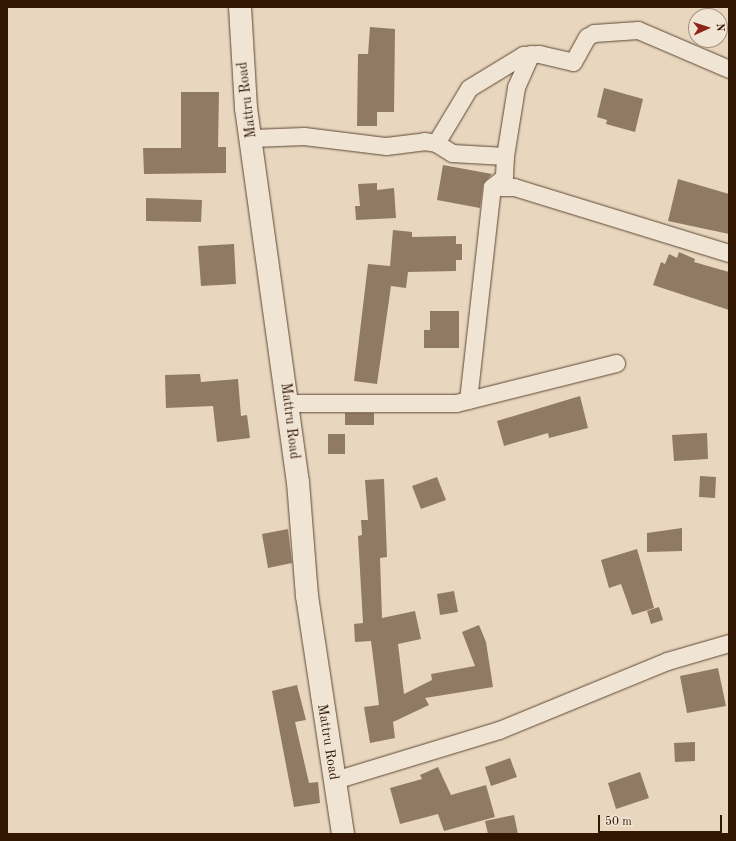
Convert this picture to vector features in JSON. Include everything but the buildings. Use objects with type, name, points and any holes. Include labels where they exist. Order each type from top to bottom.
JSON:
[{"type":"main road","name":"Mattru Road","points":[[240,7],[252,138],[288,403],[307,596],[343,834]]},
{"type":"street","points":[[436,143],[469,88],[531,54],[573,62],[587,37],[594,33],[638,30],[729,69]]},
{"type":"street","points":[[468,400],[492,187],[504,177],[504,156],[516,87],[531,54]]},
{"type":"street","points":[[252,138],[304,136],[386,146],[424,141],[436,143],[452,153],[504,156]]},
{"type":"street","points":[[492,187],[514,187],[729,253]]},
{"type":"street","points":[[288,403],[456,403],[616,364]]},
{"type":"street","points":[[334,780],[499,730],[667,661],[729,643]]}]
